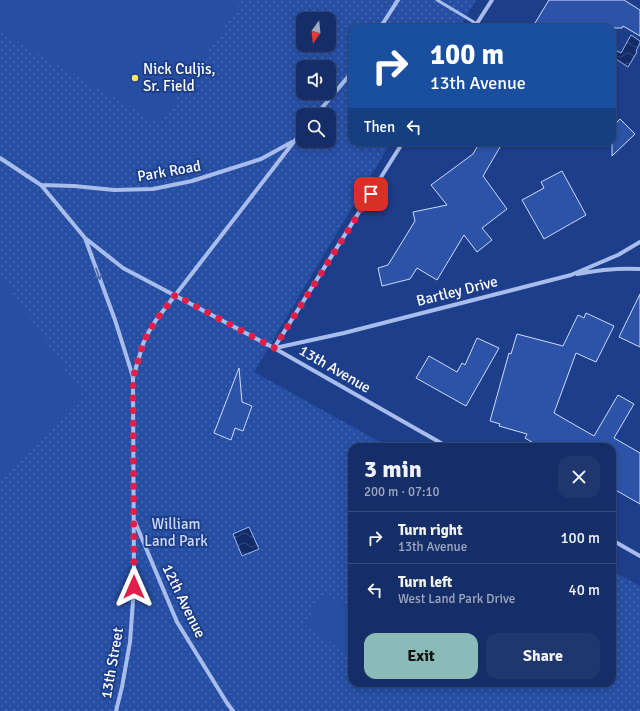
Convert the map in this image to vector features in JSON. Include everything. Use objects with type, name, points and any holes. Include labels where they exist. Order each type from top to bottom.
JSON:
[{"type":"street","points":[[383,24],[398,0]]},
{"type":"street","points":[[477,24],[492,0]]},
{"type":"street","points":[[322,108],[348,77]]},
{"type":"street","name":"Park Road","points":[[175,295],[296,139]]},
{"type":"street","name":"Park Road","points":[[41,185],[74,186],[114,190],[153,189],[192,181],[261,159],[294,141]]},
{"type":"street","points":[[274,348],[400,146]]},
{"type":"street","name":"13th Avenue","points":[[0,158],[41,185],[85,238],[123,268],[274,348],[441,443]]},
{"type":"street","points":[[85,238],[115,320],[133,378]]},
{"type":"street","name":"Bartley Drive","points":[[274,348],[344,333],[571,275],[618,255],[640,242]]},
{"type":"street","points":[[571,275],[603,270],[628,268],[640,269]]},
{"type":"street","name":"13th Street","points":[[116,711],[122,688],[130,642],[134,587],[133,378],[143,344],[148,333],[175,295]]},
{"type":"street","name":"12th Avenue","points":[[134,519],[177,622],[226,703],[233,711]]},
{"type":"street","points":[[616,542],[640,556]]},
{"type":"lane","points":[[437,0],[473,24]]},
{"type":"green space","name":"William Land Park","points":[[0,0],[476,0],[461,24],[348,24],[348,146],[389,146],[254,372],[382,443],[348,443],[348,687],[616,687],[616,573],[640,586],[640,711],[0,711]]},
{"type":"green space","name":"Nick Culjis, Sr. Field","points":[[0,0],[242,0],[160,124],[0,32]]},
{"type":"green space","points":[[0,274],[82,395],[0,478]]},
{"type":"green space","points":[[325,593],[348,607],[348,653],[304,625]]},
{"type":"water","points":[[631,35],[640,41],[636,51],[637,52],[628,67],[616,59],[617,51],[621,53]]},
{"type":"water","points":[[249,527],[259,549],[242,556],[233,534]]},
{"type":"building","points":[[549,0],[624,0],[640,10],[640,36],[623,26],[622,28],[616,28],[616,24],[534,24]]},
{"type":"building","points":[[620,119],[635,134],[612,156],[612,146],[616,146],[616,124]]},
{"type":"building","points":[[478,146],[501,146],[483,176],[507,209],[482,228],[492,240],[477,252],[464,235],[437,280],[417,268],[410,279],[382,286],[378,268],[388,265],[415,221],[413,212],[447,205],[431,185],[473,154]]},
{"type":"building","points":[[562,171],[586,215],[544,239],[522,200],[544,188],[541,182]]},
{"type":"building","points":[[640,294],[640,347],[619,337]]},
{"type":"building","points":[[586,313],[614,326],[596,362],[576,353],[554,413],[594,436],[618,395],[634,404],[614,438],[640,453],[640,504],[616,490],[616,443],[533,443],[525,438],[527,434],[499,426],[500,424],[490,421],[509,353],[511,354],[517,334],[563,346],[578,315],[584,318]]},
{"type":"building","points":[[477,338],[499,348],[466,406],[416,378],[429,356],[457,372],[462,363],[465,365]]},
{"type":"building","points":[[239,368],[242,402],[252,406],[243,431],[235,428],[231,440],[214,433]]},
{"type":"place","name":"Nick Culjis, Sr. Field","points":[[135,78]]},
{"type":"route","points":[[134,587],[133,378],[143,344],[148,333],[175,295],[274,348],[371,194]]}]
